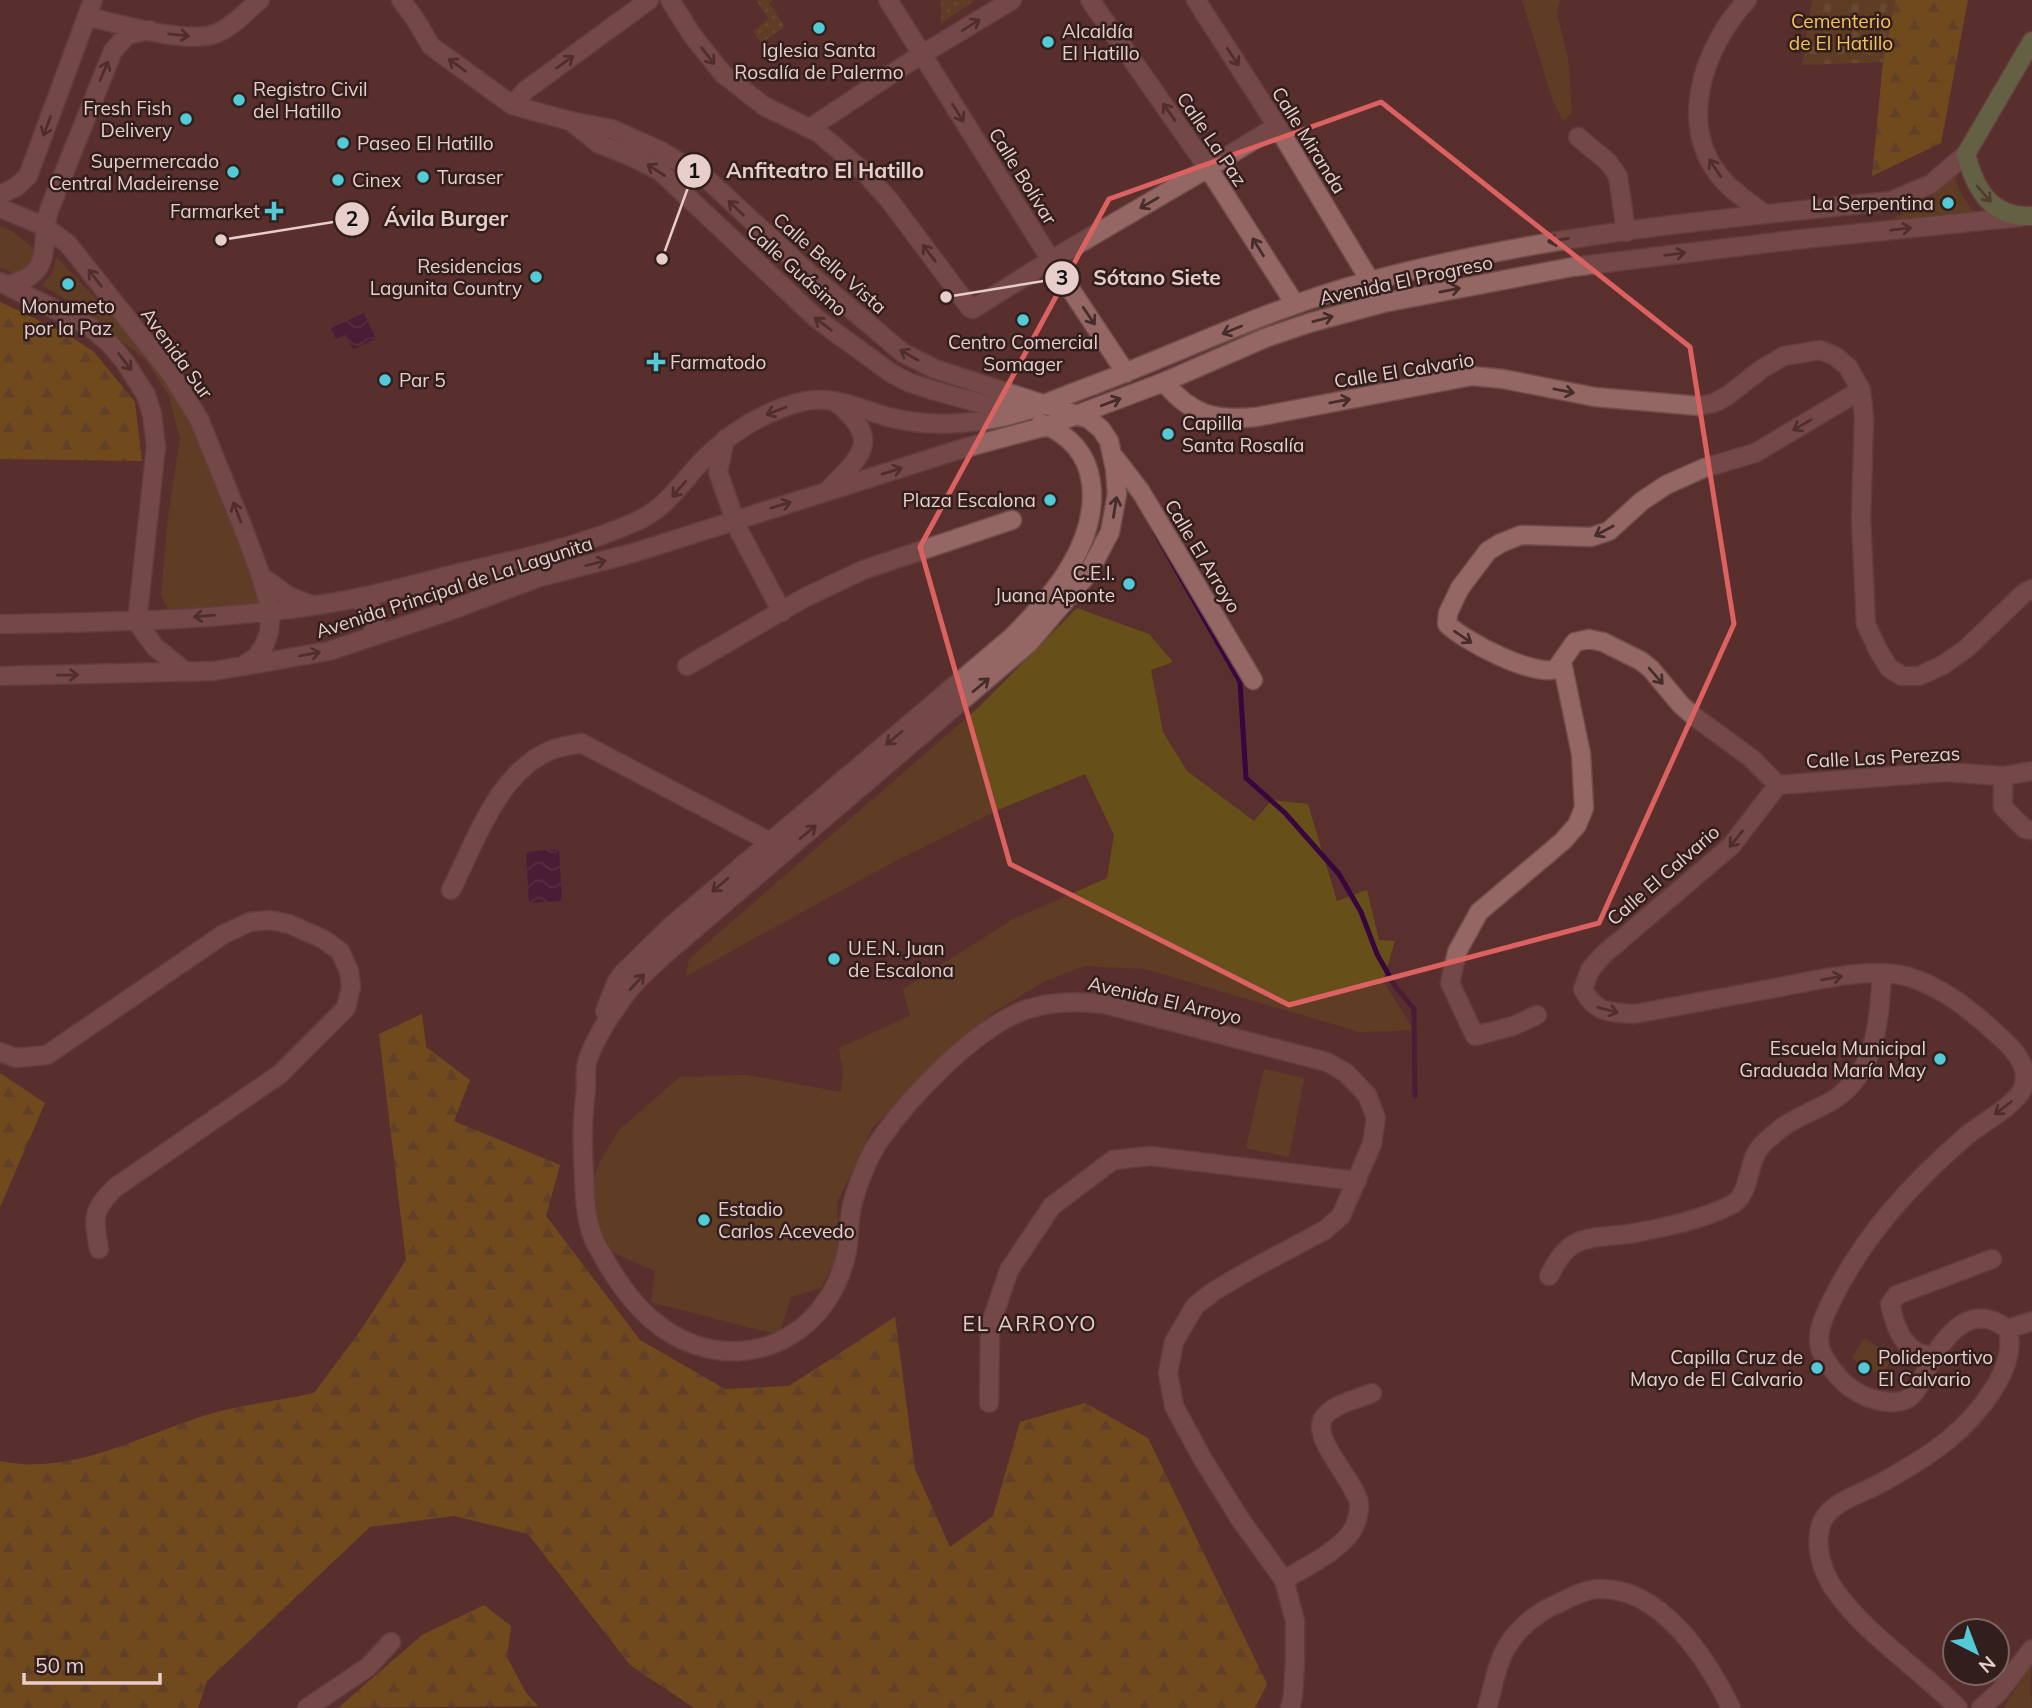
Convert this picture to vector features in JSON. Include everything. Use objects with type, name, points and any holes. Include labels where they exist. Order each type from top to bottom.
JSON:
[{"type":"main road","points":[[2028,214],[2000,209],[1980,192],[1973,180],[1966,154],[2032,41]]},
{"type":"main road","points":[[1966,154],[2004,108],[2032,65]]},
{"type":"street","points":[[4,284],[25,279],[39,267],[45,252],[44,226],[75,141],[113,51],[127,35],[139,30],[149,30],[207,37],[220,32],[260,0]]},
{"type":"street","name":"Calle Bella Vista","points":[[401,0],[431,46],[512,104],[570,121],[612,129],[659,150],[708,180],[812,276],[903,353],[935,369],[1042,403]]},
{"type":"street","points":[[512,104],[526,90],[649,0]]},
{"type":"street","points":[[670,0],[692,35],[723,74],[764,106],[819,133],[864,172],[890,201],[970,308],[977,308],[1051,260],[1277,126]]},
{"type":"street","name":"Calle Bolívar","points":[[888,0],[1051,260],[1126,373]]},
{"type":"street","points":[[810,128],[1012,0]]},
{"type":"street","name":"Calle La Paz","points":[[1090,0],[1208,168],[1295,304]]},
{"type":"street","name":"Calle Miranda","points":[[1196,0],[1277,126],[1383,303]]},
{"type":"street","points":[[1747,0],[1736,12],[1714,47],[1704,73],[1698,103],[1698,125],[1705,153],[1723,180],[1764,214]]},
{"type":"street","points":[[0,195],[16,187],[28,176],[91,8],[149,30]]},
{"type":"street","name":"Calle Guásimo","points":[[570,121],[599,144],[660,171],[817,319],[891,373],[908,382],[1016,413]]},
{"type":"street","points":[[1578,137],[1608,162],[1618,176],[1626,232]]},
{"type":"street","name":"Avenida El Progreso","points":[[833,400],[923,423],[980,420],[1016,413],[1126,373],[1295,304],[1370,281],[1555,240],[1891,201],[1931,184],[1966,154]]},
{"type":"street","name":"Avenida Sur","points":[[0,208],[44,226],[68,244],[186,396],[216,457],[261,576],[271,611]]},
{"type":"street","name":"Avenida El Progreso","points":[[827,491],[1047,426],[1164,382],[1265,338],[1383,303],[1572,267],[2028,214]]},
{"type":"street","points":[[4,284],[90,327],[110,344],[125,362],[145,395],[152,414],[156,446],[137,622],[155,647],[186,672]]},
{"type":"street","name":"Calle El Calvario","points":[[1164,382],[1196,411],[1231,420],[1472,376],[1595,397],[1699,406],[1714,403],[1727,396],[1763,368],[1784,356],[1821,350],[1835,356],[1848,367],[1861,390]]},
{"type":"street","points":[[1778,785],[1751,758],[1681,705],[1651,669],[1627,652],[1589,639],[1575,642],[1556,669],[1544,672],[1481,648],[1458,635],[1447,624],[1448,613],[1460,588],[1489,551],[1500,542],[1521,535],[1591,537],[1609,530],[1642,501],[1666,485],[1704,468],[1755,453],[1861,390],[1864,417],[1861,519],[1866,624],[1889,668],[1902,676],[1919,676],[1943,665],[1967,648],[2024,593],[2032,589]]},
{"type":"street","points":[[827,491],[853,466],[863,447],[860,425],[833,400]]},
{"type":"street","name":"Avenida Principal de La Lagunita","points":[[0,624],[137,622],[316,606],[356,599],[518,559],[578,542],[642,519],[672,497],[699,465],[743,426],[805,401],[833,400]]},
{"type":"street","name":"Avenida El Arroyo","points":[[1042,403],[1088,419],[1101,429],[1109,441],[1113,455],[1117,494],[1110,532],[1088,574],[1029,643],[779,846],[671,926],[622,974],[603,1015],[598,1038],[587,1063],[581,1119],[586,1215],[593,1237],[618,1282],[650,1319],[663,1329],[712,1349],[740,1352],[765,1348],[783,1342],[799,1331],[828,1299],[847,1251],[853,1200],[879,1140],[918,1094],[971,1042],[1024,1010],[1077,1001],[1104,1004],[1327,1062],[1346,1073],[1367,1095],[1376,1118],[1372,1144],[1341,1216],[1325,1230],[1214,1291],[1195,1306],[1174,1342],[1168,1373],[1174,1406],[1202,1458],[1240,1520],[1284,1580],[1295,1620],[1293,1696],[1290,1708]]},
{"type":"street","name":"Avenida El Arroyo","points":[[779,846],[1036,613],[1060,581],[1087,533],[1093,505],[1090,476],[1082,453],[1075,444],[1047,426],[1016,413]]},
{"type":"street","points":[[726,439],[719,458],[718,472],[735,520],[782,612]]},
{"type":"street","name":"Calle El Arroyo","points":[[1113,455],[1141,492],[1253,680]]},
{"type":"street","name":"Avenida Principal de La Lagunita","points":[[0,676],[186,672],[242,667],[329,650],[540,577],[633,554],[827,491]]},
{"type":"street","points":[[687,666],[804,598],[863,570],[1012,520]]},
{"type":"street","points":[[261,576],[288,596],[316,606]]},
{"type":"street","points":[[356,599],[371,606],[377,615],[376,627],[370,637]]},
{"type":"street","points":[[242,667],[257,656],[264,646],[269,632],[271,611]]},
{"type":"street","points":[[1537,1015],[1513,1026],[1475,1036],[1450,983],[1457,952],[1479,912],[1563,841],[1577,825],[1584,808],[1581,754],[1562,662]]},
{"type":"street","points":[[451,890],[501,789],[532,761],[555,748],[581,743],[779,846]]},
{"type":"street","name":"Calle Las Perezas","points":[[1778,785],[1945,772],[2003,776],[2032,771]]},
{"type":"street","points":[[2003,776],[2003,807],[2025,829],[2032,831]]},
{"type":"street","name":"Calle El Calvario","points":[[1778,785],[1731,846],[1628,932],[1590,970],[1583,989],[1590,1002],[1605,1012],[1634,1014],[1849,975],[1910,977],[1947,994],[2010,1045],[2022,1061],[2025,1081],[2015,1099],[1938,1162],[1883,1220],[1849,1264],[1821,1326],[1818,1341],[1821,1352],[1834,1373],[1859,1395],[1893,1403],[1906,1400],[1915,1393],[1942,1341],[1955,1329],[1971,1319],[1995,1320],[2008,1329]]},
{"type":"street","points":[[0,1052],[16,1058],[47,1055],[225,934],[250,922],[271,920],[289,924],[323,939],[340,951],[349,971],[351,986],[346,1008],[279,1073],[116,1187],[101,1201],[93,1221],[99,1249]]},
{"type":"street","points":[[1549,1276],[1557,1260],[1571,1246],[1582,1241],[1690,1221],[1734,1204],[1743,1194],[1753,1156],[1761,1146],[1793,1120],[1838,1097],[1854,1081],[1876,1038],[1882,975]]},
{"type":"street","points":[[989,1403],[990,1326],[1009,1270],[1052,1206],[1113,1160],[1150,1156],[1357,1181]]},
{"type":"street","points":[[1934,1356],[1918,1353],[1907,1342],[1894,1324],[1890,1304],[1896,1295],[1992,1259]]},
{"type":"street","points":[[1958,1708],[1863,1623],[1832,1586],[1820,1561],[1818,1538],[1824,1520],[1838,1505],[1912,1466],[1949,1440],[1998,1382],[2008,1359],[2011,1339],[2008,1329],[2032,1321]]},
{"type":"street","points":[[1284,1580],[1339,1545],[1355,1526],[1359,1503],[1326,1444],[1321,1428],[1325,1417],[1338,1407],[1372,1393]]},
{"type":"street","points":[[1487,1708],[1500,1659],[1505,1648],[1523,1626],[1549,1607],[1598,1589],[1621,1591],[1644,1600],[1670,1617],[1692,1645],[1731,1708]]},
{"type":"street","points":[[307,1708],[368,1667],[391,1642]]},
{"type":"street","points":[[1981,1708],[1997,1700],[2032,1649]]},
{"type":"highlighted area","points":[[1381,102],[1690,347],[1734,624],[1599,923],[1289,1005],[1010,864],[920,547],[1109,199]]},
{"type":"green space","points":[[756,0],[773,0],[769,3],[785,27],[761,43],[753,31],[769,19]]},
{"type":"green space","points":[[941,0],[975,0],[941,24]]},
{"type":"green space","points":[[1522,0],[1560,0],[1557,13],[1568,58],[1572,112],[1563,121],[1552,98]]},
{"type":"green space","name":"Cementerio de El Hatillo","points":[[1812,0],[1895,0],[1883,62],[1802,65]]},
{"type":"green space","points":[[1895,0],[1968,0],[1941,143],[1872,176],[1883,62]]},
{"type":"green space","points":[[1954,177],[1962,196],[1976,215],[1892,219],[1925,202]]},
{"type":"green space","points":[[0,226],[13,232],[33,248],[31,263],[15,274],[0,267]]},
{"type":"green space","points":[[56,257],[135,341],[187,409],[211,454],[228,497],[261,605],[169,611],[161,596],[168,518],[180,439],[169,396],[146,360],[76,305],[42,285],[53,272]]},
{"type":"green space","points":[[0,302],[65,333],[94,352],[135,402],[142,461],[0,459]]},
{"type":"green space","points":[[1077,608],[1149,634],[1173,662],[1151,670],[1163,732],[1187,771],[1254,821],[1272,800],[1308,804],[1337,901],[1367,890],[1379,940],[1395,941],[1383,981],[1414,1030],[1360,1032],[1145,969],[1085,966],[1045,981],[989,1015],[872,1128],[837,1203],[838,1253],[821,1288],[791,1297],[779,1335],[651,1302],[655,1271],[606,1249],[589,1191],[600,1162],[618,1131],[680,1077],[746,1075],[841,1092],[843,1072],[839,1048],[910,1016],[903,989],[1012,920],[1107,878],[1114,835],[1085,774],[998,810],[893,862],[686,976],[689,959],[979,707]]},
{"type":"green space","points":[[422,1014],[426,1047],[470,1080],[454,1121],[560,1165],[546,1216],[640,1340],[725,1389],[789,1386],[895,1317],[915,1469],[950,1547],[993,1516],[1020,1422],[1085,1403],[1148,1438],[1267,1684],[1255,1708],[694,1708],[630,1665],[528,1534],[454,1516],[370,1527],[207,1681],[198,1708],[0,1708],[0,1461],[26,1464],[78,1459],[216,1412],[314,1393],[363,1327],[406,1260],[379,1034]]},
{"type":"green space","points":[[1264,1069],[1304,1078],[1289,1157],[1246,1148]]},
{"type":"green space","points":[[0,1073],[45,1103],[0,1207]]},
{"type":"green space","points":[[1864,1338],[1893,1356],[1882,1376],[1852,1358]]},
{"type":"green space","points":[[484,1605],[511,1626],[507,1657],[526,1693],[538,1706],[338,1708],[422,1635]]},
{"type":"green space","points":[[2032,1663],[2032,1708],[2004,1708]]},
{"type":"water","points":[[364,313],[376,339],[353,349],[346,335],[336,339],[331,328]]},
{"type":"water","points":[[559,849],[562,901],[529,903],[526,852]]},
{"type":"waterway","points":[[1155,532],[1240,682],[1246,778],[1285,813],[1339,874],[1361,912],[1377,954],[1395,986],[1414,1009],[1415,1096]]},
{"type":"place","name":"Iglesia Santa Rosalía de Palermo","points":[[819,28]]},
{"type":"place","name":"Alcaldía El Hatillo","points":[[1048,42]]},
{"type":"place","name":"Registro Civil del Hatillo","points":[[239,100]]},
{"type":"place","name":"Fresh Fish Delivery","points":[[186,119]]},
{"type":"place","name":"Paseo El Hatillo","points":[[343,143]]},
{"type":"place","name":"Supermercado Central Madeirense","points":[[233,172]]},
{"type":"place","name":"Turaser","points":[[423,177]]},
{"type":"place","name":"Cinex","points":[[338,180]]},
{"type":"place","name":"La Serpentina","points":[[1948,203]]},
{"type":"place","name":"Farmarket","points":[[274,211]]},
{"type":"place","name":"Ávila Burger","points":[[221,240]]},
{"type":"place","name":"Anfiteatro El Hatillo","points":[[662,259]]},
{"type":"place","name":"Residencias Lagunita Country","points":[[536,277]]},
{"type":"place","name":"Monumeto por la Paz","points":[[68,284]]},
{"type":"place","name":"Sótano Siete","points":[[946,297]]},
{"type":"place","name":"Centro Comercial Somager","points":[[1023,320]]},
{"type":"place","name":"Farmatodo","points":[[656,362]]},
{"type":"place","name":"Par 5","points":[[385,380]]},
{"type":"place","name":"Capilla Santa Rosalía","points":[[1168,434]]},
{"type":"place","name":"Plaza Escalona","points":[[1050,500]]},
{"type":"place","name":"C.E.I. Juana Aponte","points":[[1129,584]]},
{"type":"place","name":"U.E.N. Juan de Escalona","points":[[834,959]]},
{"type":"place","name":"Escuela Municipal Graduada María May","points":[[1940,1059]]},
{"type":"place","name":"Estadio Carlos Acevedo","points":[[704,1220]]},
{"type":"place","name":"Capilla Cruz de Mayo de El Calvario","points":[[1817,1368]]},
{"type":"place","name":"Polideportivo El Calvario","points":[[1864,1368]]},
{"type":"district","name":"EL ARROYO","points":[[1030,1324]]}]
